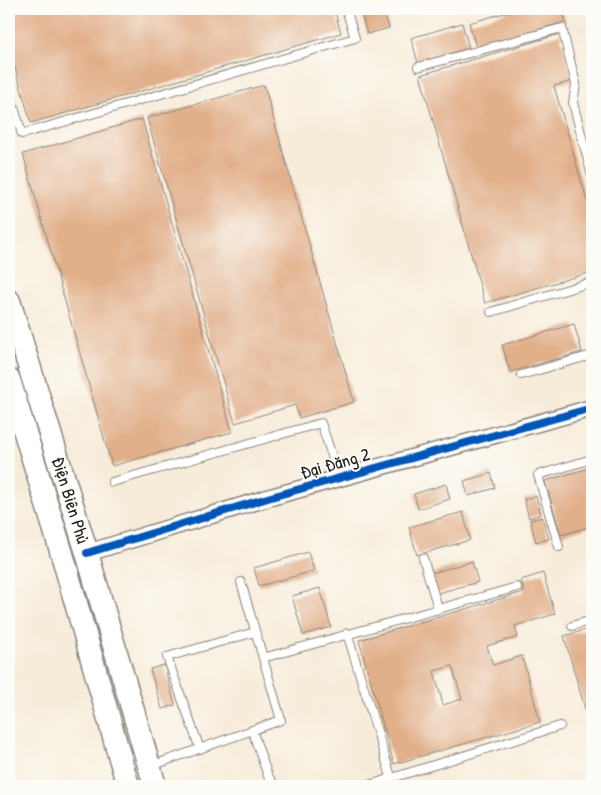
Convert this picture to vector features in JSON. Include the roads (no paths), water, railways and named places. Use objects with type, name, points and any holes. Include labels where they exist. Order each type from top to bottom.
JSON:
[{"type":"main road","name":"Điện Biên Phủ","points":[[9,301],[12,324],[87,553],[152,776]]},
{"type":"main road","name":"Điện Biên Phủ","points":[[9,380],[62,554],[128,786]]},
{"type":"street","name":"Đại Đăng 2","points":[[87,553],[340,477],[592,408]]},
{"type":"lane","points":[[9,91],[22,134],[355,38],[346,9]]},
{"type":"lane","points":[[418,68],[562,28],[576,84],[573,103],[592,176]]},
{"type":"lane","points":[[491,312],[592,282]]},
{"type":"lane","points":[[521,375],[592,355]]},
{"type":"lane","points":[[112,482],[321,423],[340,477]]},
{"type":"lane","points":[[559,547],[538,475],[592,459]]},
{"type":"lane","points":[[423,558],[438,608]]},
{"type":"lane","points":[[152,776],[200,749],[280,720],[241,582]]},
{"type":"lane","points":[[263,658],[517,587]]},
{"type":"lane","points":[[572,626],[592,620]]},
{"type":"lane","points":[[200,749],[167,657],[255,632]]},
{"type":"lane","points":[[347,633],[392,780]]},
{"type":"lane","points":[[366,786],[392,780],[560,726]]},
{"type":"lane","points":[[252,730],[268,776],[275,786]]}]
